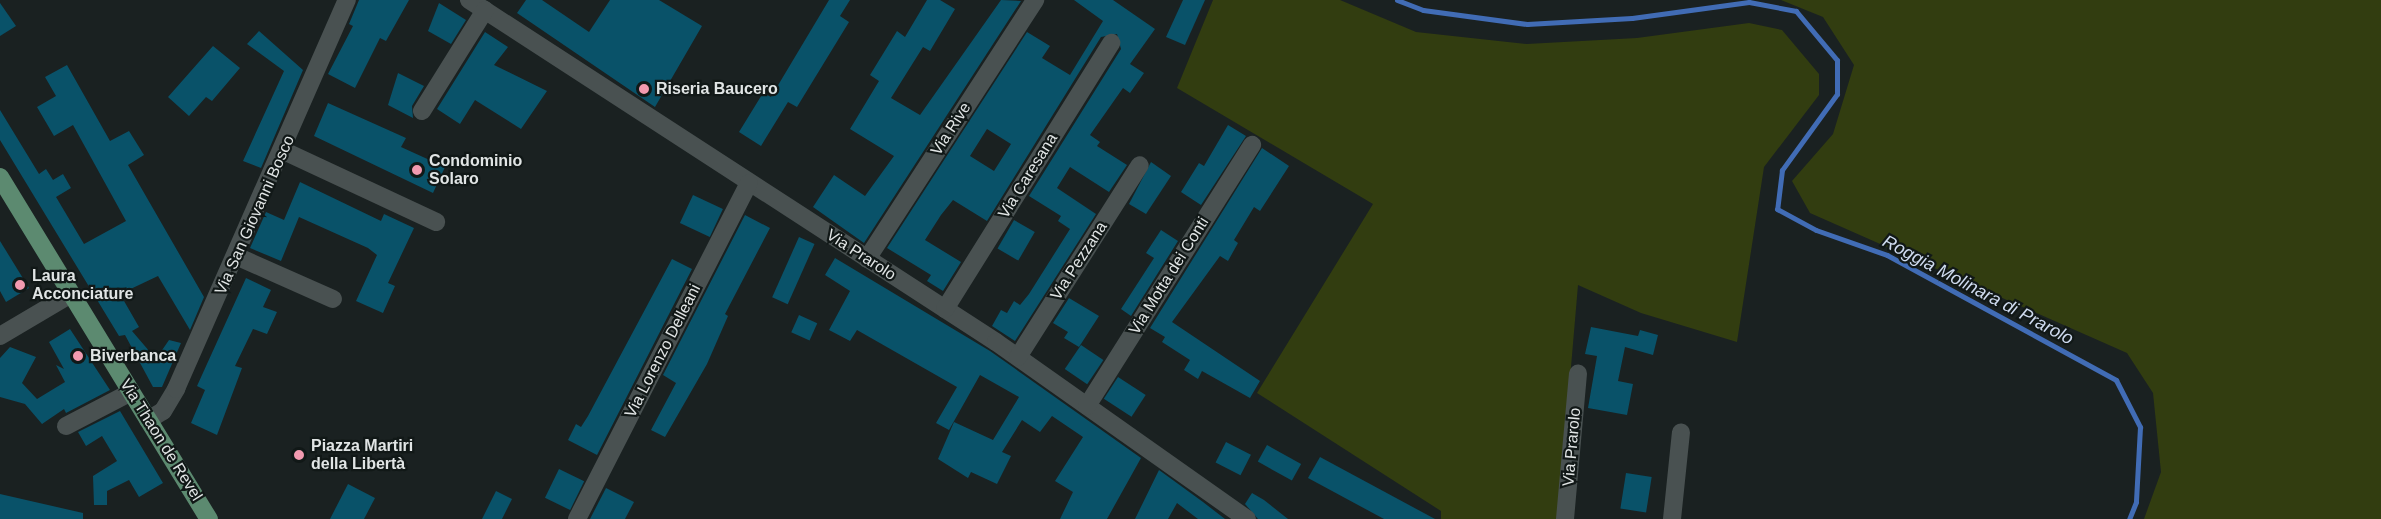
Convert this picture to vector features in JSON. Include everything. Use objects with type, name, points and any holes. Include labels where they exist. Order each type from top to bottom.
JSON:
[{"type":"main road","name":"Via Thaon de Revel","points":[[0,177],[209,519]]},
{"type":"street","name":"Via San Giovanni Bosco","points":[[148,420],[163,411],[176,389],[284,151],[347,0]]},
{"type":"street","name":"Via Prarolo","points":[[469,0],[1018,357],[1248,519]]},
{"type":"street","name":"Via Rive","points":[[867,259],[1035,0]]},
{"type":"street","points":[[422,111],[485,10]]},
{"type":"street","name":"Via Caresana","points":[[945,309],[1111,43]]},
{"type":"street","name":"Via Motta dei Conti","points":[[1087,406],[1252,146]]},
{"type":"street","points":[[284,151],[436,222]]},
{"type":"street","name":"Via Pezzana","points":[[1018,357],[1140,165]]},
{"type":"street","name":"Via Lorenzo Delleani","points":[[577,519],[749,183]]},
{"type":"street","points":[[236,256],[333,299]]},
{"type":"street","points":[[0,336],[71,294]]},
{"type":"street","name":"Via Prarolo","points":[[1565,519],[1578,374]]},
{"type":"street","points":[[66,426],[131,392]]},
{"type":"street","points":[[1672,519],[1681,432]]},
{"type":"green space","points":[[1213,0],[1340,0],[1416,32],[1527,44],[1637,38],[1749,23],[1782,30],[1819,74],[1819,95],[1764,167],[1737,342],[1641,313],[1578,285],[1558,519],[1441,519],[1441,511],[1257,393],[1373,204],[1177,88]]},
{"type":"green space","points":[[1781,0],[2381,0],[2381,519],[2144,519],[2161,472],[2153,393],[2127,353],[1810,213],[1792,181],[1833,134],[1854,65],[1823,17]]},
{"type":"building","points":[[359,0],[409,0],[386,41],[380,38],[355,88],[328,74],[353,26],[349,24]]},
{"type":"building","points":[[526,0],[542,0],[589,32],[610,0],[659,0],[702,26],[655,107],[517,13]]},
{"type":"building","points":[[829,0],[850,0],[840,16],[849,22],[797,107],[788,102],[761,146],[739,132],[763,93],[771,97]]},
{"type":"building","points":[[927,0],[940,0],[955,9],[930,51],[923,47],[891,98],[920,115],[1001,0],[1021,1],[864,243],[813,207],[834,175],[865,196],[894,156],[850,129],[879,81],[870,75],[897,31],[905,37]]},
{"type":"building","points":[[1074,0],[1113,0],[1155,29],[1130,64],[1144,73],[1130,93],[1123,88],[1090,135],[1100,142],[1097,146],[1127,165],[1109,192],[1070,167],[1057,188],[1096,214],[1015,341],[992,326],[1001,310],[1007,313],[1014,301],[1020,305],[1029,294],[1070,229],[1058,221],[1061,216],[1029,196],[1121,49],[1117,34],[1101,37],[987,221],[953,200],[941,215],[925,240],[961,262],[943,291],[927,281],[931,275],[887,248],[1027,32],[1050,46],[1042,58],[1070,75],[1103,21]],"holes":[[[987,129],[1011,144],[994,171],[970,156]]]},
{"type":"building","points":[[1183,0],[1205,0],[1185,45],[1166,37]]},
{"type":"building","points":[[0,3],[16,26],[0,36]]},
{"type":"building","points":[[439,3],[466,20],[451,44],[428,31]]},
{"type":"building","points":[[259,31],[303,70],[261,168],[243,161],[284,71],[247,44]]},
{"type":"building","points":[[485,32],[508,47],[494,65],[547,91],[521,129],[475,100],[460,124],[437,109]]},
{"type":"building","points":[[213,46],[240,68],[212,101],[206,97],[189,116],[168,97]]},
{"type":"building","points":[[67,65],[110,141],[129,131],[144,155],[128,165],[204,297],[190,330],[158,276],[120,294],[139,327],[132,331],[156,359],[169,340],[181,343],[162,387],[153,387],[125,335],[119,336],[0,140],[0,110],[39,174],[46,169],[53,180],[63,174],[71,188],[56,197],[84,244],[126,221],[73,125],[54,136],[37,107],[56,96],[45,77]]},
{"type":"building","points":[[398,73],[424,86],[412,106],[413,118],[388,105]]},
{"type":"building","points":[[328,103],[406,138],[401,147],[445,167],[433,193],[314,136]]},
{"type":"building","points":[[1228,125],[1246,136],[1201,205],[1181,192],[1199,163],[1204,166]]},
{"type":"building","points":[[1262,148],[1289,166],[1260,211],[1254,207],[1234,240],[1238,243],[1228,261],[1220,256],[1172,322],[1260,381],[1250,398],[1202,371],[1198,379],[1184,370],[1190,360],[1162,342],[1165,337],[1150,328]]},
{"type":"building","points":[[1151,162],[1171,176],[1146,214],[1129,204]]},
{"type":"building","points":[[300,182],[381,221],[384,214],[414,228],[388,283],[395,286],[383,313],[356,301],[377,255],[368,248],[299,217],[281,261],[250,248],[266,212],[284,220]]},
{"type":"building","points":[[693,195],[723,209],[710,237],[680,223]]},
{"type":"building","points":[[745,215],[770,228],[725,314],[728,316],[707,364],[665,437],[651,430],[676,383],[663,375]]},
{"type":"building","points":[[1014,220],[1035,232],[1018,261],[998,249]]},
{"type":"building","points":[[1161,230],[1178,241],[1131,316],[1121,309],[1154,258],[1146,253]]},
{"type":"building","points":[[799,237],[815,244],[788,304],[772,297]]},
{"type":"building","points":[[0,241],[29,288],[6,302],[0,291]]},
{"type":"building","points":[[835,258],[990,351],[1141,458],[1107,519],[1060,519],[1073,492],[1055,481],[1083,437],[1052,416],[1040,432],[1022,420],[1002,452],[1011,456],[997,484],[971,472],[968,478],[938,459],[954,422],[993,440],[1019,397],[980,375],[949,430],[936,423],[957,387],[857,330],[850,341],[829,330],[850,291],[825,275]]},
{"type":"building","points":[[672,259],[692,269],[597,455],[568,440],[576,424],[581,427],[588,416]]},
{"type":"building","points":[[246,278],[271,290],[263,307],[277,312],[267,334],[253,329],[235,366],[242,368],[217,435],[191,423],[205,390],[197,386]]},
{"type":"building","points":[[1069,298],[1099,316],[1079,347],[1064,338],[1068,332],[1053,323]]},
{"type":"building","points":[[799,315],[817,323],[810,340],[791,332]]},
{"type":"building","points":[[1591,327],[1638,336],[1640,330],[1658,335],[1653,355],[1625,347],[1618,381],[1633,384],[1627,415],[1588,408],[1597,356],[1585,354]]},
{"type":"building","points":[[70,329],[110,390],[66,413],[64,409],[42,424],[25,404],[0,397],[0,358],[10,347],[36,357],[22,383],[37,399],[65,382],[56,365],[64,369],[49,342]]},
{"type":"building","points":[[1081,345],[1103,360],[1087,384],[1065,369]]},
{"type":"building","points":[[1118,377],[1146,395],[1132,417],[1104,399]]},
{"type":"building","points":[[120,411],[163,483],[139,497],[129,480],[107,491],[107,505],[94,505],[93,476],[117,461],[102,436],[86,446],[78,432]]},
{"type":"building","points":[[1226,442],[1251,455],[1241,475],[1216,462]]},
{"type":"building","points":[[1267,445],[1301,464],[1292,481],[1258,462]]},
{"type":"building","points":[[1320,457],[1435,519],[1384,519],[1308,478]]},
{"type":"building","points":[[559,469],[584,481],[570,510],[545,498]]},
{"type":"building","points":[[1159,470],[1225,519],[1198,519],[1177,503],[1168,519],[1135,519]]},
{"type":"building","points":[[1626,473],[1652,477],[1646,513],[1620,509]]},
{"type":"building","points":[[348,484],[375,498],[364,519],[330,519]]},
{"type":"building","points":[[606,488],[634,502],[625,519],[590,519]]},
{"type":"building","points":[[496,491],[512,499],[502,519],[482,519]]},
{"type":"building","points":[[1252,493],[1288,519],[1258,519],[1245,504]]},
{"type":"building","points":[[0,494],[83,513],[83,519],[0,519]]},
{"type":"waterway","name":"Roggia Molinara di Prarolo","points":[[1397,0],[1423,10],[1527,24],[1632,18],[1749,2],[1796,11],[1837,60],[1837,94],[1782,170],[1777,209],[1816,230],[1887,255],[2116,380],[2140,427],[2136,502],[2129,519]]},
{"type":"place","name":"Riseria Baucero","points":[[644,89]]},
{"type":"place","name":"Condominio Solaro","points":[[417,170]]},
{"type":"place","name":"Laura Acconciature","points":[[20,285]]},
{"type":"place","name":"Biverbanca","points":[[78,356]]},
{"type":"place","name":"Piazza Martiri della Libertà","points":[[299,455]]}]
